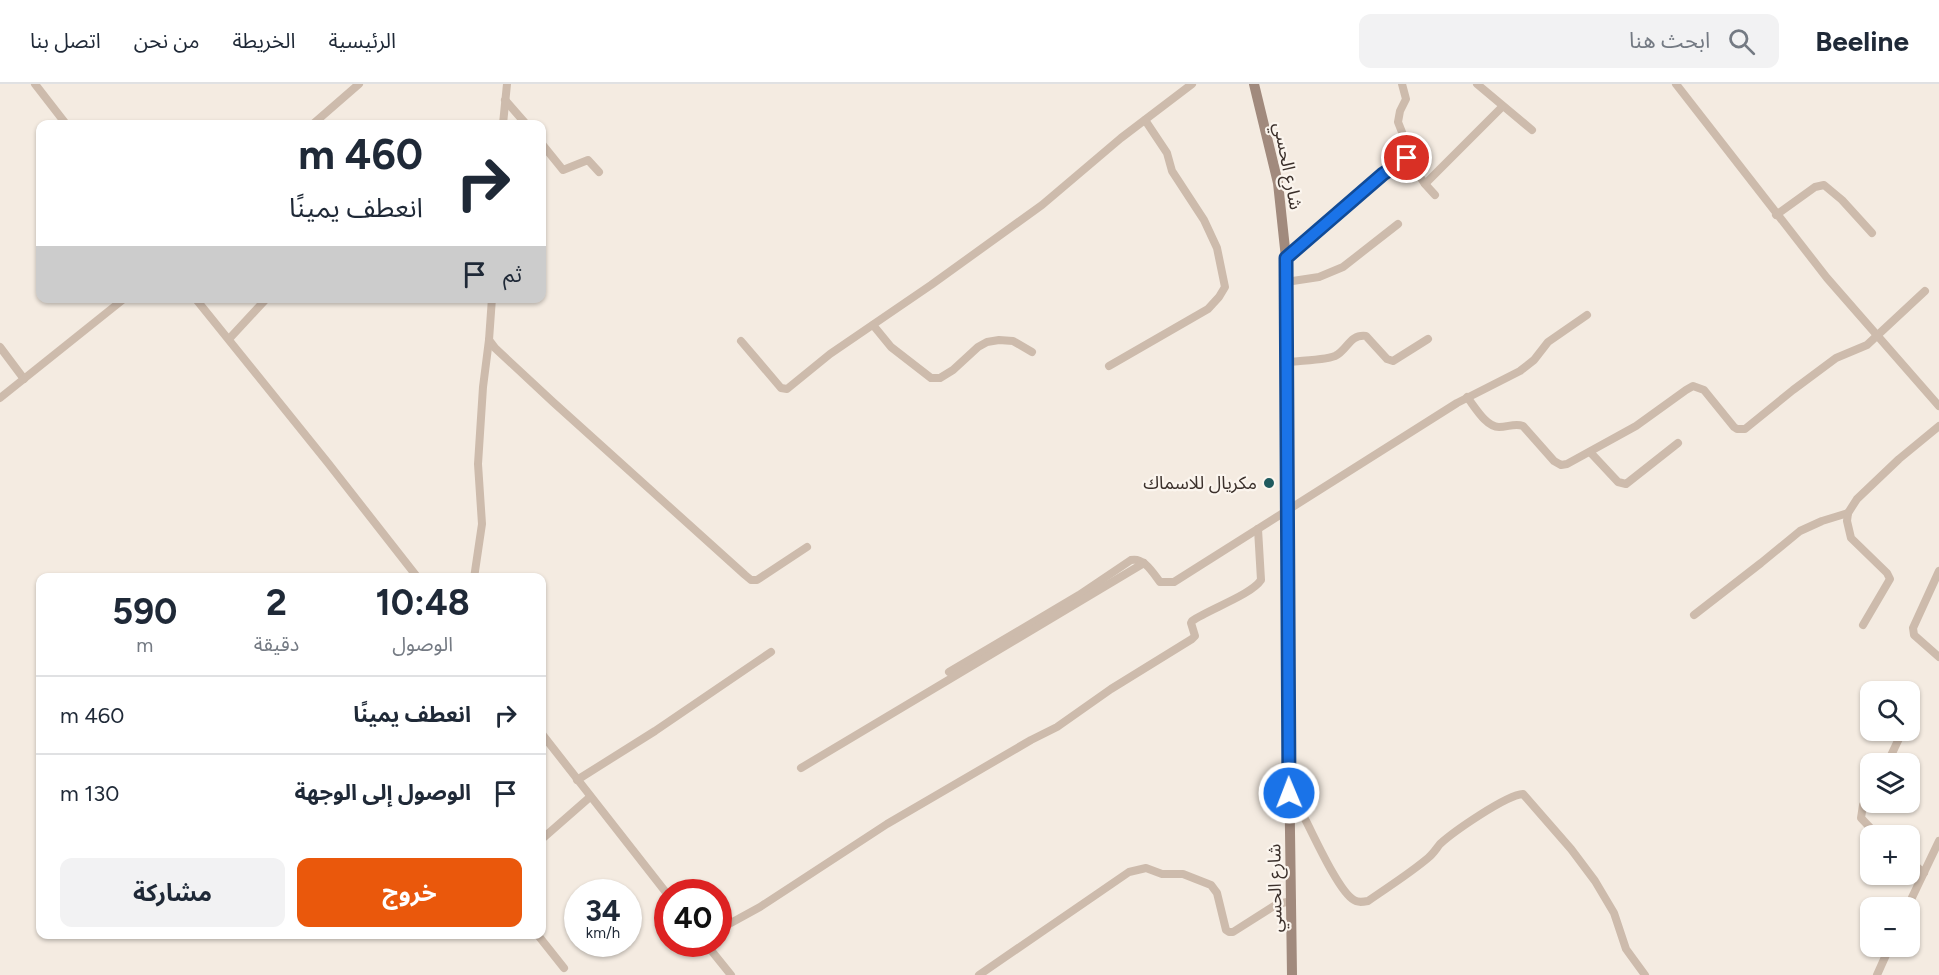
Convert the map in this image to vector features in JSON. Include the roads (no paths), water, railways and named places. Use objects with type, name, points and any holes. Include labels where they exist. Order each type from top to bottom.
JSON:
[{"type":"street","points":[[35,84],[63,120]]},
{"type":"street","points":[[318,120],[359,84]]},
{"type":"street","points":[[504,120],[507,84]]},
{"type":"street","points":[[741,341],[781,388],[787,389],[830,354],[1042,205],[1192,84]]},
{"type":"street","name":"شارع الحسي","points":[[1254,84],[1278,183],[1286,258],[1292,975]]},
{"type":"street","points":[[1286,258],[1383,174],[1407,158],[1409,150],[1398,122],[1406,99],[1402,84]]},
{"type":"street","points":[[1477,84],[1532,130]]},
{"type":"street","points":[[1676,84],[1827,278],[1939,406]]},
{"type":"street","points":[[506,100],[523,120]]},
{"type":"street","points":[[1425,184],[1502,107]]},
{"type":"street","points":[[1109,366],[1208,309],[1225,287],[1217,248],[1204,220],[1172,171],[1167,153],[1145,120]]},
{"type":"street","points":[[546,149],[563,170],[588,160],[599,172]]},
{"type":"street","points":[[1407,158],[1435,195]]},
{"type":"street","points":[[1776,215],[1815,187],[1824,185],[1842,200],[1872,233]]},
{"type":"street","points":[[1286,282],[1318,277],[1343,267],[1398,224]]},
{"type":"street","points":[[1467,397],[1492,425],[1498,427],[1518,424],[1523,426],[1558,465],[1567,464],[1636,426],[1693,386],[1704,390],[1734,427],[1741,430],[1836,358],[1862,348],[1877,337],[1925,291]]},
{"type":"street","points":[[0,398],[119,303]]},
{"type":"street","points":[[199,303],[414,573]]},
{"type":"street","points":[[229,339],[262,303]]},
{"type":"street","points":[[475,573],[482,524],[477,464],[492,303]]},
{"type":"street","points":[[949,672],[1079,595],[1131,560],[1137,558],[1144,563],[1160,582],[1174,582],[1467,397],[1520,370],[1534,360],[1548,342],[1587,315]]},
{"type":"street","points":[[873,325],[891,347],[931,378],[940,378],[953,370],[978,347],[987,342],[999,339],[1013,341],[1032,352]]},
{"type":"street","points":[[1287,362],[1335,356],[1347,343],[1361,336],[1366,336],[1387,359],[1393,361],[1428,339]]},
{"type":"street","points":[[489,340],[544,395],[751,580],[757,580],[807,547]]},
{"type":"street","points":[[0,347],[24,379]]},
{"type":"street","points":[[1863,625],[1890,581],[1890,577],[1851,538],[1847,521],[1848,513],[1857,499],[1899,459],[1939,426]]},
{"type":"street","points":[[1590,452],[1618,482],[1626,484],[1678,443]]},
{"type":"street","points":[[1694,615],[1745,577],[1800,531],[1848,513]]},
{"type":"street","points":[[732,922],[759,908],[896,819],[1052,730],[1111,689],[1192,639],[1195,636],[1192,621],[1259,584],[1261,580],[1258,530]]},
{"type":"street","points":[[801,768],[1144,563]]},
{"type":"street","points":[[1939,571],[1913,628],[1914,635],[1939,657]]},
{"type":"street","points":[[577,780],[655,731],[771,652]]},
{"type":"street","points":[[546,739],[655,879]]},
{"type":"street","points":[[1289,793],[1304,816],[1331,870],[1348,896],[1356,902],[1368,901],[1428,858],[1457,831],[1489,810],[1523,794],[1571,849],[1595,881],[1614,912],[1626,949],[1645,975]]},
{"type":"street","points":[[546,836],[590,797]]},
{"type":"street","points":[[1913,897],[1939,841]]},
{"type":"street","points":[[979,975],[1040,935],[1074,908],[1129,872],[1139,868],[1162,874],[1183,874],[1211,885],[1217,893],[1226,930],[1229,932],[1233,932],[1277,904],[1292,901]]},
{"type":"street","points":[[1920,870],[1924,873]]},
{"type":"street","points":[[541,939],[564,968]]},
{"type":"street","points":[[716,957],[731,975]]},
{"type":"street","points":[[1877,975],[1885,957]]},
{"type":"place","name":"مكريال للاسماك","points":[[1269,483]]}]
